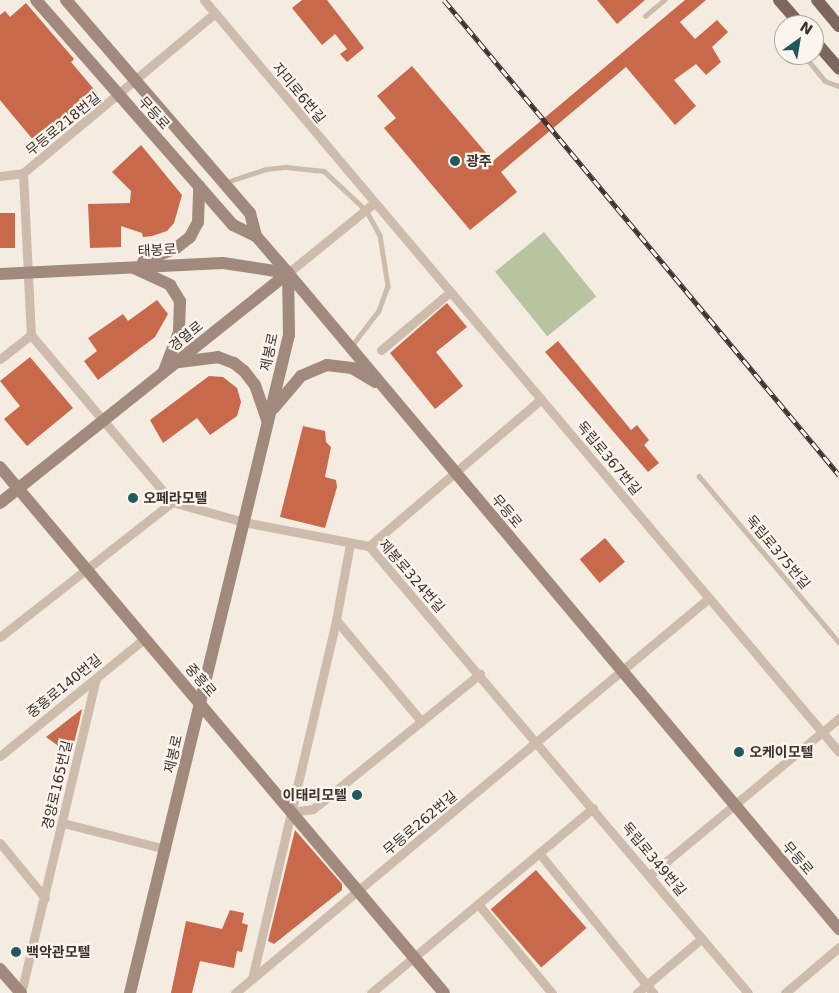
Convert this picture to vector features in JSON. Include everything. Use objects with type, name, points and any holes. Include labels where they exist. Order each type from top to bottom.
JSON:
[{"type":"main road","points":[[779,0],[791,15]]},
{"type":"main road","points":[[817,0],[839,26]]},
{"type":"main road","points":[[824,52],[839,69]]},
{"type":"street","name":"무등로","points":[[36,0],[232,225],[256,236],[288,273],[620,671],[839,929]]},
{"type":"street","name":"무등로","points":[[66,0],[226,183],[250,213],[256,236]]},
{"type":"street","name":"자미로6번길","points":[[204,0],[374,203]]},
{"type":"street","name":"무등로218번길","points":[[0,176],[23,174],[119,96],[215,14]]},
{"type":"street","points":[[23,174],[31,335],[102,422],[172,502],[244,522]]},
{"type":"street","points":[[131,267],[176,248],[190,237],[198,222],[199,186]]},
{"type":"street","points":[[288,273],[374,203]]},
{"type":"street","name":"독립로367번길","points":[[374,203],[839,752]]},
{"type":"street","name":"태봉로","points":[[0,274],[223,263],[288,273]]},
{"type":"street","points":[[131,267],[170,285],[180,301],[180,332],[164,373]]},
{"type":"street","name":"경열로","points":[[0,503],[288,273]]},
{"type":"street","name":"제봉로","points":[[130,993],[289,335],[288,273]]},
{"type":"street","points":[[382,350],[450,292]]},
{"type":"street","points":[[0,359],[31,335]]},
{"type":"street","points":[[176,363],[218,357],[234,363],[244,371],[255,385],[269,417],[301,376],[327,365],[352,368],[386,389]]},
{"type":"street","points":[[369,546],[540,399]]},
{"type":"street","name":"중흥로","points":[[0,467],[360,891],[444,993]]},
{"type":"street","points":[[0,637],[172,502]]},
{"type":"street","name":"제봉로324번길","points":[[244,522],[350,544],[369,546],[539,743]]},
{"type":"street","points":[[252,978],[336,620],[350,544]]},
{"type":"street","name":"무등로262번길","points":[[235,993],[539,743],[620,671],[709,598]]},
{"type":"street","points":[[336,620],[421,721]]},
{"type":"street","name":"중흥로140번길","points":[[0,756],[145,638]]},
{"type":"street","points":[[291,812],[313,810],[480,674]]},
{"type":"street","name":"경양로165번길","points":[[21,993],[96,678]]},
{"type":"street","points":[[650,876],[839,718]]},
{"type":"street","name":"독립로349번길","points":[[539,743],[748,993]]},
{"type":"street","points":[[371,993],[594,808]]},
{"type":"street","points":[[63,823],[166,849]]},
{"type":"street","points":[[0,843],[45,898]]},
{"type":"street","points":[[539,853],[653,993]]},
{"type":"street","points":[[478,904],[552,993]]},
{"type":"street","points":[[637,993],[702,938]]},
{"type":"street","points":[[785,993],[839,947]]},
{"type":"street","points":[[0,969],[21,993]]},
{"type":"lane","points":[[645,16],[664,0]]},
{"type":"lane","points":[[812,65],[825,81],[839,86]]},
{"type":"lane","points":[[226,183],[266,169],[317,169],[337,180],[366,210],[380,235],[388,286],[379,311],[351,347]]},
{"type":"lane","name":"독립로375번길","points":[[699,476],[839,642]]},
{"type":"green space","points":[[544,232],[596,297],[547,336],[495,272]]},
{"type":"building","points":[[302,0],[327,0],[364,48],[347,62],[340,54],[347,49],[335,34],[322,45],[292,8]]},
{"type":"building","points":[[597,0],[645,0],[617,24]]},
{"type":"building","points":[[685,0],[706,0],[680,22],[695,39],[717,20],[728,32],[712,47],[721,62],[706,75],[696,64],[674,80],[696,106],[675,125],[626,67],[501,172],[517,192],[470,230],[384,128],[396,118],[377,96],[412,66],[493,161]]},
{"type":"building","points":[[26,3],[74,59],[71,62],[98,94],[51,134],[54,139],[45,146],[43,144],[39,147],[0,100],[0,15],[5,11],[10,17]]},
{"type":"building","points":[[141,145],[182,195],[174,223],[167,231],[143,237],[142,233],[121,226],[121,247],[90,248],[88,204],[130,203],[131,191],[112,172]]},
{"type":"building","points":[[0,213],[15,213],[15,248],[0,248]]},
{"type":"building","points":[[157,300],[168,314],[155,337],[98,380],[84,361],[97,351],[88,338],[123,314],[128,321]]},
{"type":"building","points":[[447,303],[467,327],[436,352],[463,386],[435,409],[390,353]]},
{"type":"building","points":[[558,341],[631,430],[637,425],[649,440],[644,445],[659,463],[648,472],[545,352]]},
{"type":"building","points":[[30,357],[73,408],[27,446],[4,419],[20,406],[0,381]]},
{"type":"building","points":[[209,376],[223,377],[237,388],[241,402],[237,416],[210,435],[197,418],[163,443],[150,420]]},
{"type":"building","points":[[303,426],[325,431],[326,442],[331,447],[325,477],[336,480],[337,487],[325,528],[280,517]]},
{"type":"building","points":[[605,538],[625,562],[600,583],[580,559]]},
{"type":"building","points":[[82,709],[79,723],[71,755],[46,737]]},
{"type":"building","points":[[295,830],[342,884],[342,890],[274,944],[268,941]]},
{"type":"building","points":[[536,870],[587,928],[541,967],[491,909]]},
{"type":"building","points":[[230,910],[244,913],[242,923],[248,925],[242,952],[237,951],[234,968],[200,961],[192,993],[171,993],[186,921],[222,929]]},
{"type":"railway","points":[[444,0],[839,475]]},
{"type":"place","name":"광주","points":[[455,161]]},
{"type":"place","name":"오페라모텔","points":[[133,498]]},
{"type":"place","name":"오케이모텔","points":[[739,752]]},
{"type":"place","name":"이태리모텔","points":[[357,795]]},
{"type":"place","name":"백악관모텔","points":[[16,952]]}]
